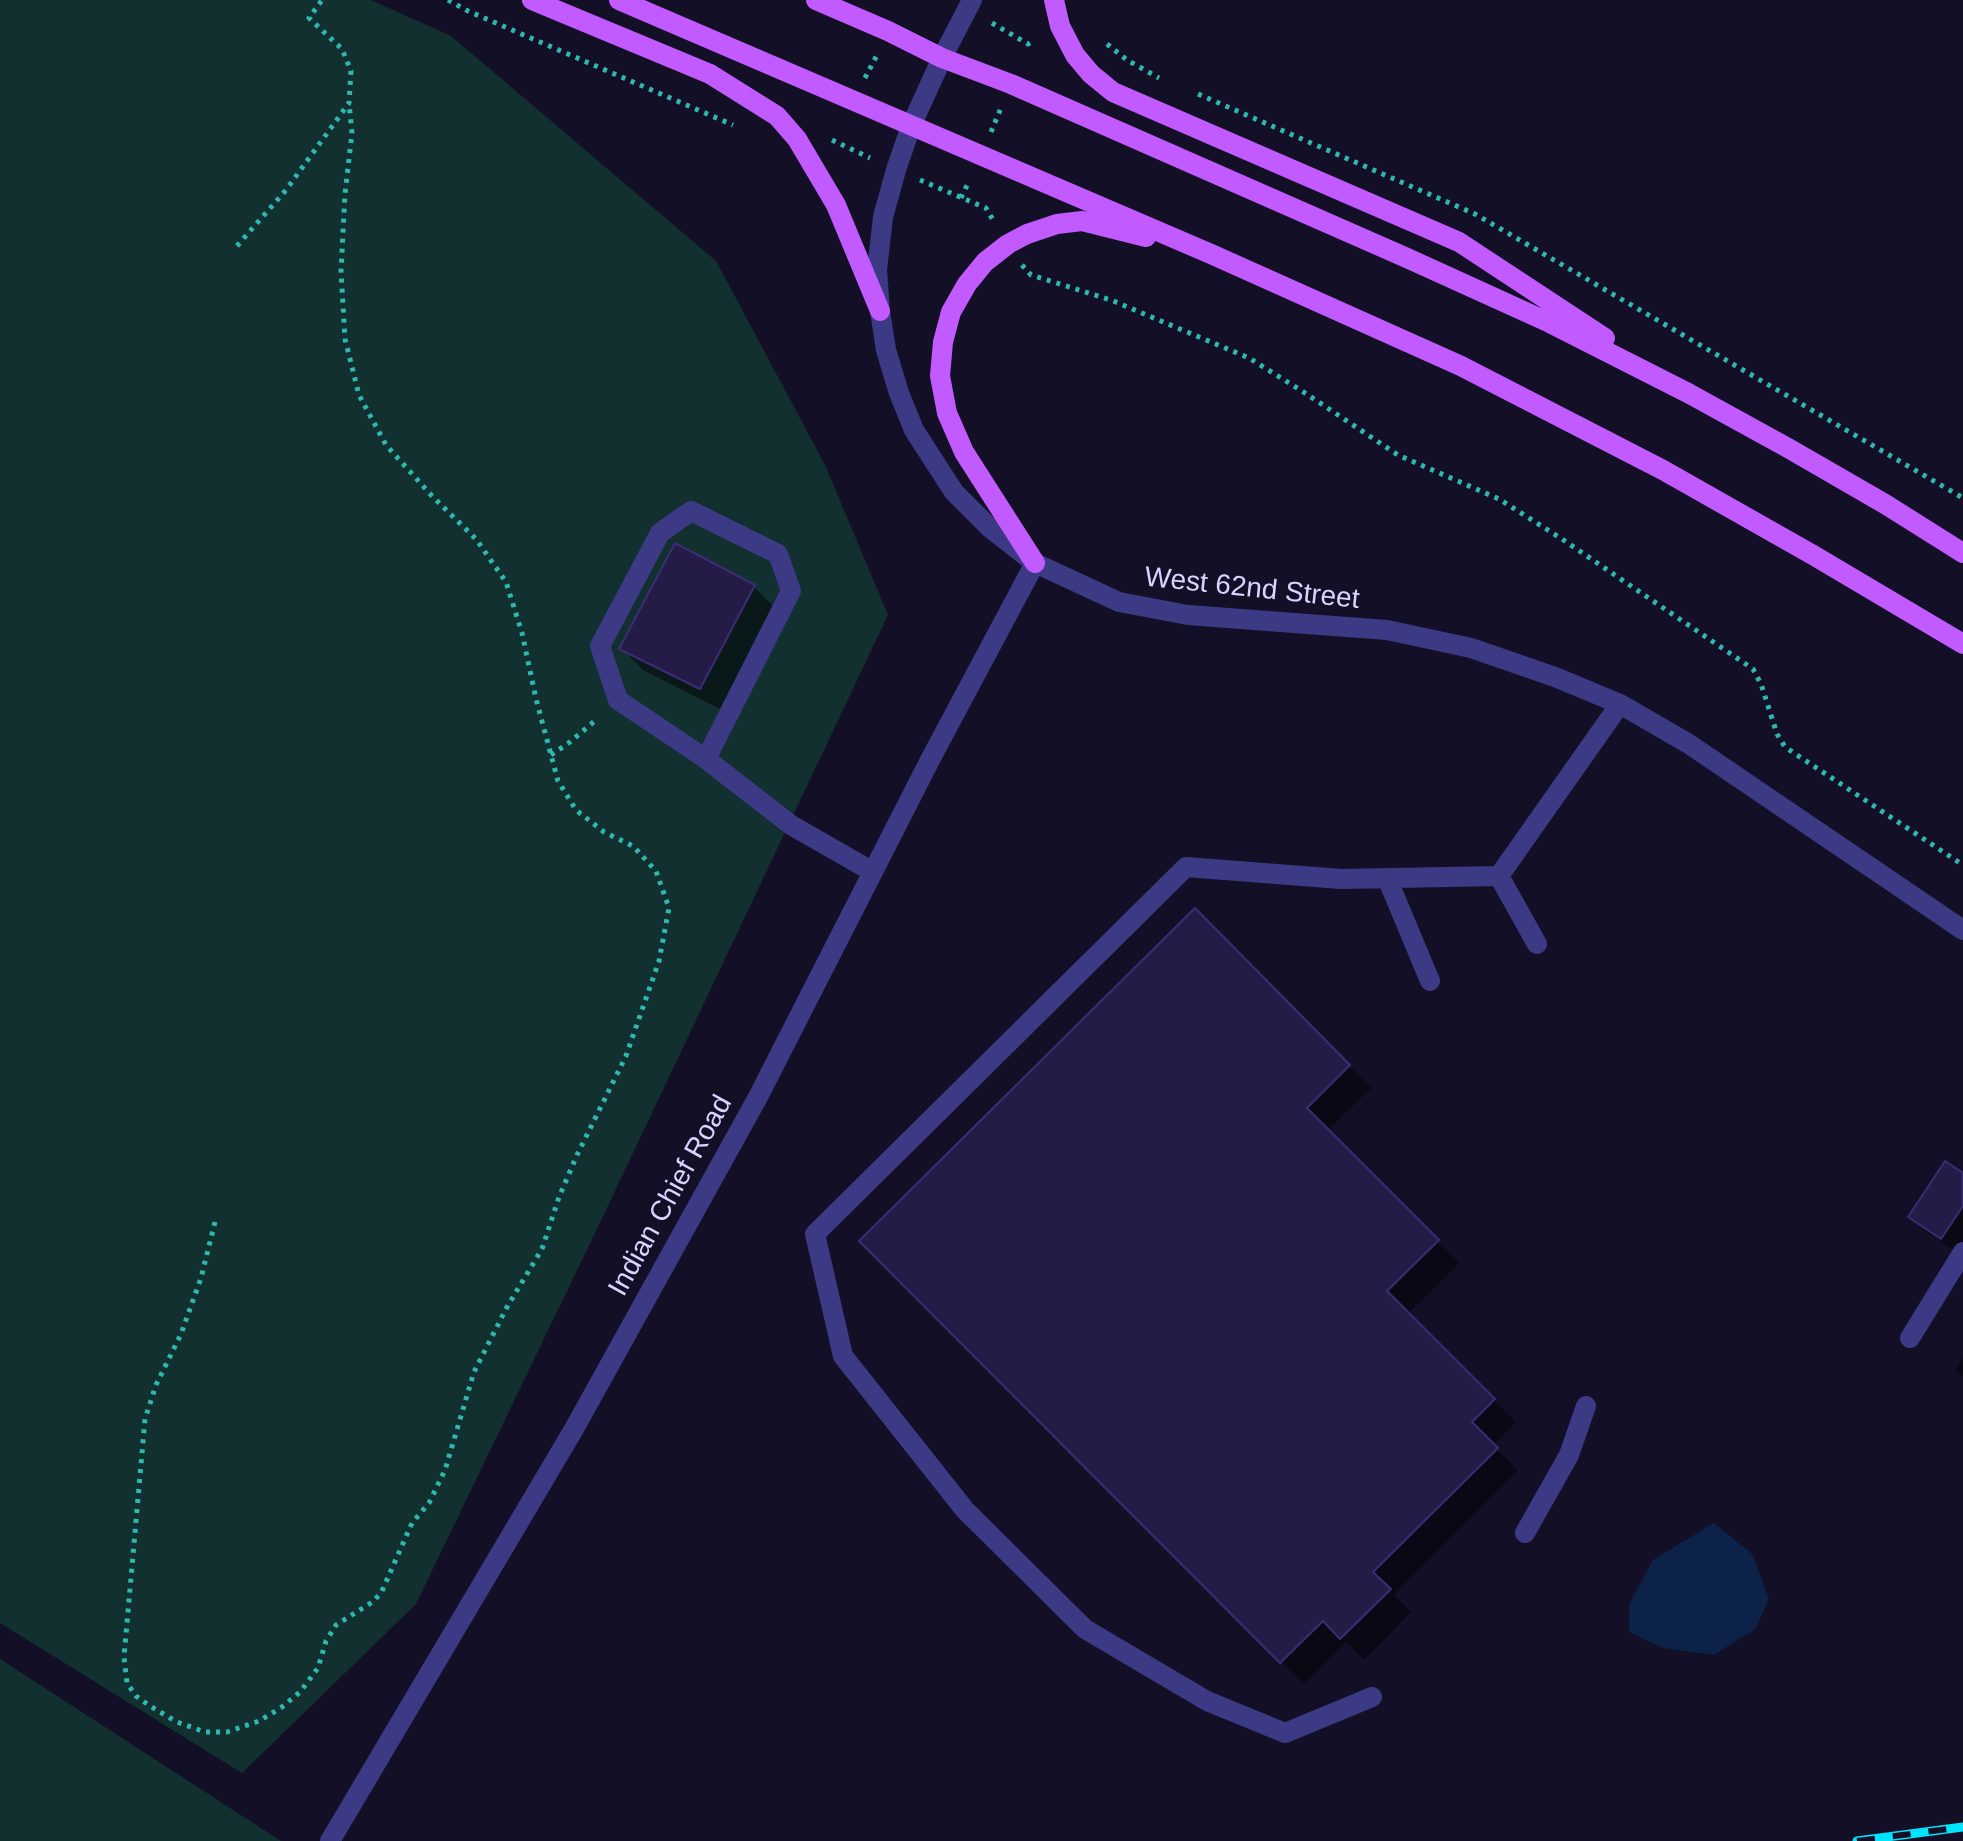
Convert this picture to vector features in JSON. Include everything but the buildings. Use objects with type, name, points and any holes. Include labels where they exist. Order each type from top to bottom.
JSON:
[{"type":"main road","points":[[532,0],[710,74],[777,116],[797,139],[836,205],[880,311]]},
{"type":"main road","points":[[619,0],[1211,254],[1461,366],[1663,470],[1963,644]]},
{"type":"main road","points":[[816,0],[1550,323],[1688,393],[1885,504],[1963,553]]},
{"type":"main road","points":[[1054,0],[1060,26],[1075,55],[1091,74],[1113,92],[1459,242],[1688,393]]},
{"type":"main road","points":[[1035,563],[964,452],[947,413],[940,376],[943,342],[951,312],[967,284],[985,262],[1008,244],[1057,224],[1082,221],[1211,254]]},
{"type":"street","name":"West 62nd Street","points":[[972,0],[911,126],[883,217],[877,270],[886,350],[914,430],[954,492],[989,527],[1035,563],[1119,602],[1188,615],[1387,630],[1471,648],[1555,677],[1620,704],[1689,744],[1963,930]]},
{"type":"street","points":[[706,759],[791,591],[778,554],[691,511],[660,533],[600,646],[618,700],[706,759],[791,825],[873,872]]},
{"type":"street","name":"Indian Chief Road","points":[[330,1841],[574,1429],[758,1097],[931,758],[1035,563]]},
{"type":"street","points":[[1499,876],[1620,704]]},
{"type":"street","points":[[1372,1697],[1285,1733],[1207,1701],[1085,1629],[965,1510],[843,1356],[815,1234],[1186,867],[1341,879],[1499,876]]},
{"type":"street","points":[[1499,876],[1537,944]]},
{"type":"street","points":[[1387,878],[1430,981]]},
{"type":"street","points":[[1910,1338],[1963,1252]]},
{"type":"street","points":[[1525,1533],[1569,1455],[1586,1406]]},
{"type":"path","points":[[215,1222],[201,1278],[145,1419],[124,1657],[127,1683],[136,1696],[177,1722],[205,1732],[227,1732],[259,1721],[300,1692],[318,1668],[326,1641],[336,1625],[374,1601],[382,1591],[412,1523],[429,1503],[445,1470],[474,1372],[507,1307],[542,1249],[577,1155],[626,1056],[659,961],[669,908],[656,871],[633,846],[604,832],[576,810],[558,781],[522,633],[506,582],[476,539],[386,445],[359,395],[345,339],[341,271],[352,133],[349,103],[351,71],[342,49],[309,18],[322,0]]},
{"type":"path","points":[[448,0],[737,127]]},
{"type":"path","points":[[1004,30],[1028,44]]},
{"type":"path","points":[[854,101],[888,31]]},
{"type":"path","points":[[961,198],[1028,44],[1042,35]]},
{"type":"path","points":[[237,246],[286,190],[349,103]]},
{"type":"path","points":[[929,184],[986,208],[997,226]]},
{"type":"path","points":[[1017,261],[1031,275],[1111,300],[1249,358],[1398,455],[1499,499],[1562,539],[1753,669],[1777,734],[1785,747],[1963,865]]},
{"type":"path","points":[[551,755],[618,700]]},
{"type":"green space","points":[[0,0],[371,0],[451,36],[716,261],[825,465],[888,615],[416,1604],[242,1773],[0,1623]]},
{"type":"green space","points":[[0,1659],[281,1841],[0,1841]]},
{"type":"water","points":[[1714,1523],[1753,1555],[1769,1599],[1755,1629],[1714,1655],[1663,1648],[1629,1632],[1629,1604],[1653,1560]]},
{"type":"railway","points":[[1857,1841],[1963,1827]]}]
